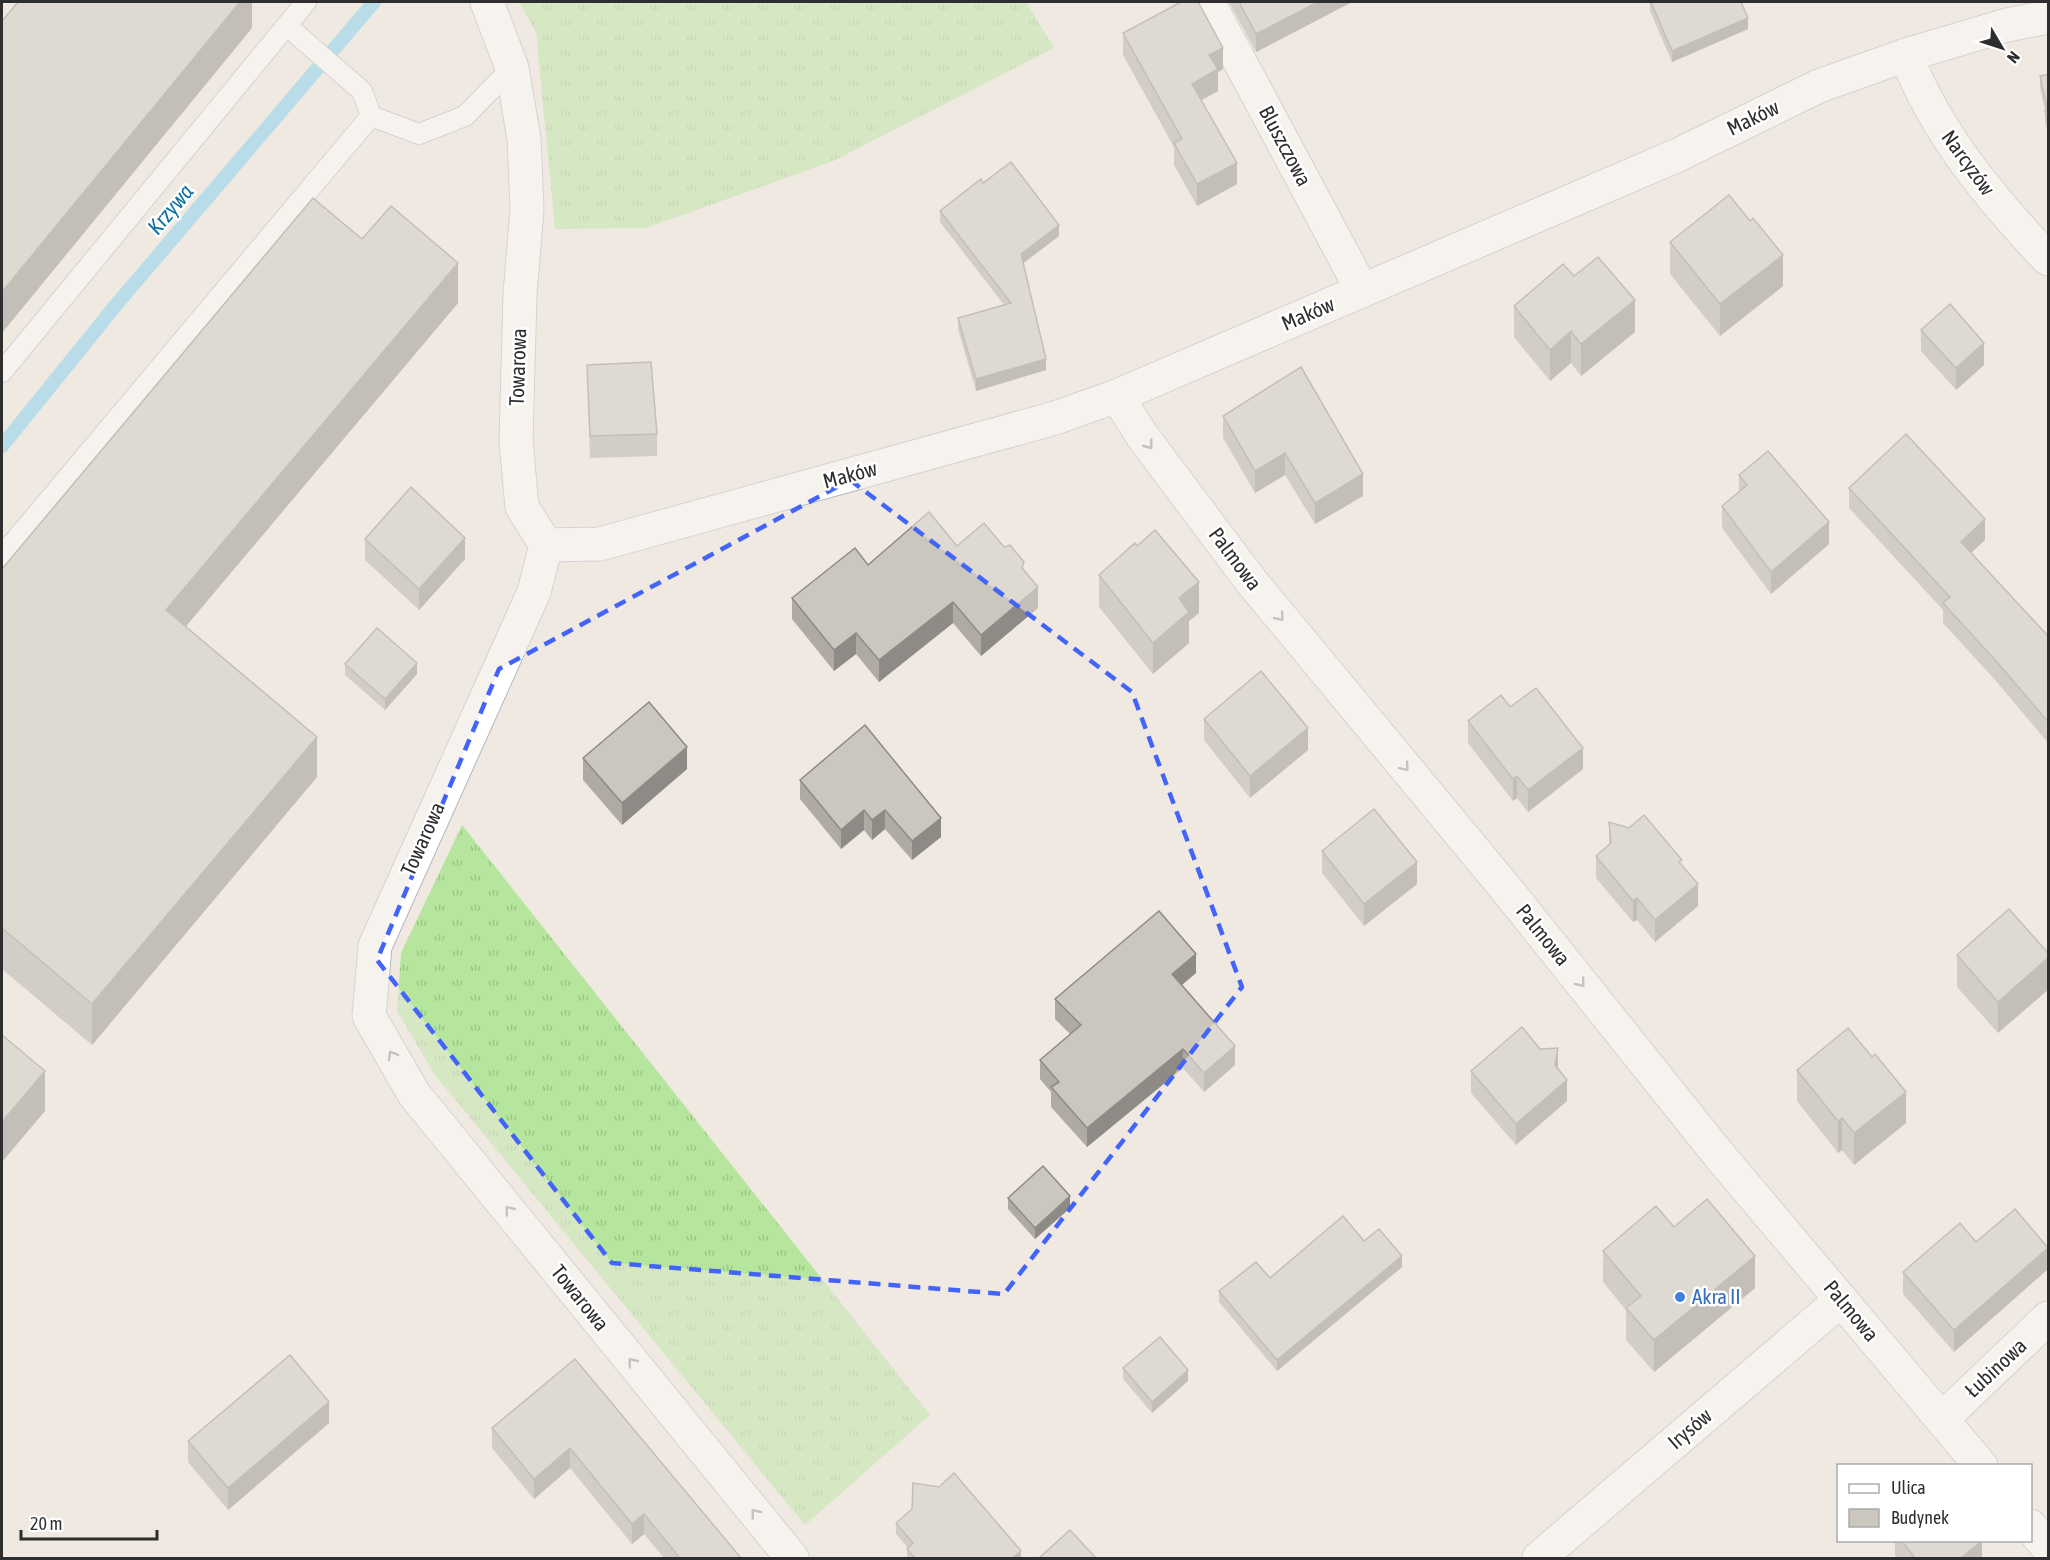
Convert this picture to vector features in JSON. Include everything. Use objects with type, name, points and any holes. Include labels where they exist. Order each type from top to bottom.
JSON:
[{"type":"street","name":"Towarowa","points":[[487,2],[512,68],[524,139],[527,209],[519,305],[516,441],[522,507],[546,545],[534,592],[375,946],[369,1017],[414,1094],[792,1558]]},
{"type":"street","name":"Bluszczowa","points":[[1208,2],[1362,290]]},
{"type":"street","name":"Maków","points":[[546,545],[600,544],[1054,418],[1117,396],[1678,155],[1819,86],[1906,55],[2007,25],[2049,17]]},
{"type":"street","name":"Narcyzów","points":[[1906,55],[1916,82],[1948,136],[2006,215],[2049,259]]},
{"type":"street","name":"Palmowa","points":[[1117,396],[1143,437],[1251,581],[1979,1464]]},
{"type":"street","name":"Irysów","points":[[1539,1558],[1842,1300]]},
{"type":"street","name":"Łubinowa","points":[[1943,1419],[2049,1318]]},
{"type":"street","points":[[2032,1527],[2049,1548]]},
{"type":"lane","points":[[2,372],[306,2]]},
{"type":"lane","points":[[287,26],[362,92],[371,116],[419,134],[465,116],[512,68]]},
{"type":"lane","points":[[2,556],[371,116]]},
{"type":"highlighted area","points":[[850,480],[1132,692],[1242,987],[1004,1294],[612,1263],[377,960],[499,669]]},
{"type":"green space","points":[[519,2],[1026,2],[1054,48],[833,161],[646,228],[555,229],[536,32]]},
{"type":"green space","points":[[462,825],[930,1415],[805,1525],[435,1075],[397,1011],[401,953]]},
{"type":"building","points":[[18,2],[240,2],[2,292],[2,21]]},
{"type":"building","points":[[1181,2],[1198,2],[1223,48],[1209,55],[1218,69],[1192,84],[1237,163],[1197,184],[1174,143],[1182,139],[1123,33]]},
{"type":"building","points":[[1239,2],[1318,2],[1256,34]]},
{"type":"building","points":[[1651,2],[1741,2],[1748,18],[1672,51]]},
{"type":"building","points":[[2049,74],[2049,127],[2040,76]]},
{"type":"building","points":[[1011,162],[1059,225],[1021,254],[1046,359],[976,379],[958,318],[1011,303],[940,211],[981,179],[983,183]]},
{"type":"building","points":[[1729,195],[1750,221],[1753,218],[1783,255],[1720,304],[1670,242]]},
{"type":"building","points":[[313,198],[362,239],[391,206],[458,263],[166,610],[317,737],[92,1004],[2,928],[2,569]]},
{"type":"building","points":[[1598,257],[1635,300],[1581,344],[1571,331],[1550,350],[1514,306],[1563,264],[1574,276]]},
{"type":"building","points":[[1950,304],[1984,343],[1956,368],[1921,330]]},
{"type":"building","points":[[651,362],[657,434],[590,436],[587,365]]},
{"type":"building","points":[[1301,367],[1363,474],[1315,503],[1285,453],[1255,471],[1223,416]]},
{"type":"building","points":[[1906,434],[1985,519],[1961,542],[2049,637],[2049,723],[1943,603],[1950,597],[1849,488]]},
{"type":"building","points":[[1768,451],[1829,522],[1771,572],[1722,506],[1747,485],[1739,475]]},
{"type":"building","points":[[411,487],[465,538],[419,589],[365,539]]},
{"type":"building","points":[[929,512],[957,546],[984,523],[1004,547],[1010,545],[1024,562],[1022,568],[1038,587],[981,635],[953,602],[879,660],[856,633],[834,650],[792,598],[855,548],[868,565]]},
{"type":"building","points":[[1155,530],[1199,582],[1179,598],[1189,612],[1153,643],[1099,575],[1135,543],[1137,546]]},
{"type":"building","points":[[377,628],[417,663],[385,699],[345,664]]},
{"type":"building","points":[[1261,671],[1308,728],[1250,776],[1204,719]]},
{"type":"building","points":[[1536,688],[1583,748],[1528,790],[1517,776],[1513,779],[1468,721],[1501,695],[1510,707]]},
{"type":"building","points":[[649,702],[687,747],[622,803],[583,758]]},
{"type":"building","points":[[865,725],[941,818],[912,841],[885,810],[872,820],[864,810],[841,830],[800,780]]},
{"type":"building","points":[[1374,809],[1417,862],[1364,904],[1322,851]]},
{"type":"building","points":[[1644,815],[1682,860],[1679,862],[1698,884],[1655,920],[1637,898],[1633,901],[1596,856],[1611,843],[1609,822],[1629,828]]},
{"type":"building","points":[[2009,909],[2049,954],[2049,957],[1998,1002],[1957,955]]},
{"type":"building","points":[[1159,911],[1196,954],[1172,974],[1235,1046],[1204,1073],[1183,1049],[1087,1128],[1051,1087],[1059,1082],[1040,1060],[1081,1025],[1055,999]]},
{"type":"building","points":[[1522,1027],[1540,1049],[1558,1048],[1555,1065],[1567,1080],[1516,1124],[1471,1071]]},
{"type":"building","points":[[1848,1028],[1872,1057],[1875,1054],[1906,1092],[1854,1133],[1842,1118],[1838,1121],[1797,1070]]},
{"type":"building","points":[[2,1035],[45,1071],[2,1122]]},
{"type":"building","points":[[1043,1166],[1070,1196],[1035,1228],[1008,1198]]},
{"type":"building","name":"Akra II","points":[[1707,1199],[1755,1256],[1654,1340],[1626,1308],[1641,1296],[1603,1251],[1656,1206],[1674,1227]]},
{"type":"building","points":[[2015,1209],[2048,1248],[1954,1330],[1903,1272],[1960,1223],[1976,1242]]},
{"type":"building","points":[[1343,1216],[1364,1241],[1379,1229],[1402,1256],[1277,1360],[1219,1291],[1256,1262],[1270,1278]]},
{"type":"building","points":[[1160,1337],[1188,1370],[1152,1402],[1123,1368]]},
{"type":"building","points":[[290,1355],[329,1402],[228,1488],[188,1441]]},
{"type":"building","points":[[575,1359],[741,1558],[680,1558],[644,1514],[632,1524],[570,1448],[534,1479],[492,1428]]},
{"type":"building","points":[[954,1473],[1021,1551],[1012,1558],[915,1558],[907,1549],[913,1543],[896,1523],[912,1509],[913,1483],[939,1487]]},
{"type":"building","points":[[1070,1530],[1096,1558],[1039,1558]]},
{"type":"building","points":[[1903,1542],[1981,1542],[1963,1558],[1915,1558]]},
{"type":"waterway","name":"Krzywa","points":[[2,446],[116,305],[374,2]]},
{"type":"place","name":"Akra II","points":[[1680,1297]]}]
